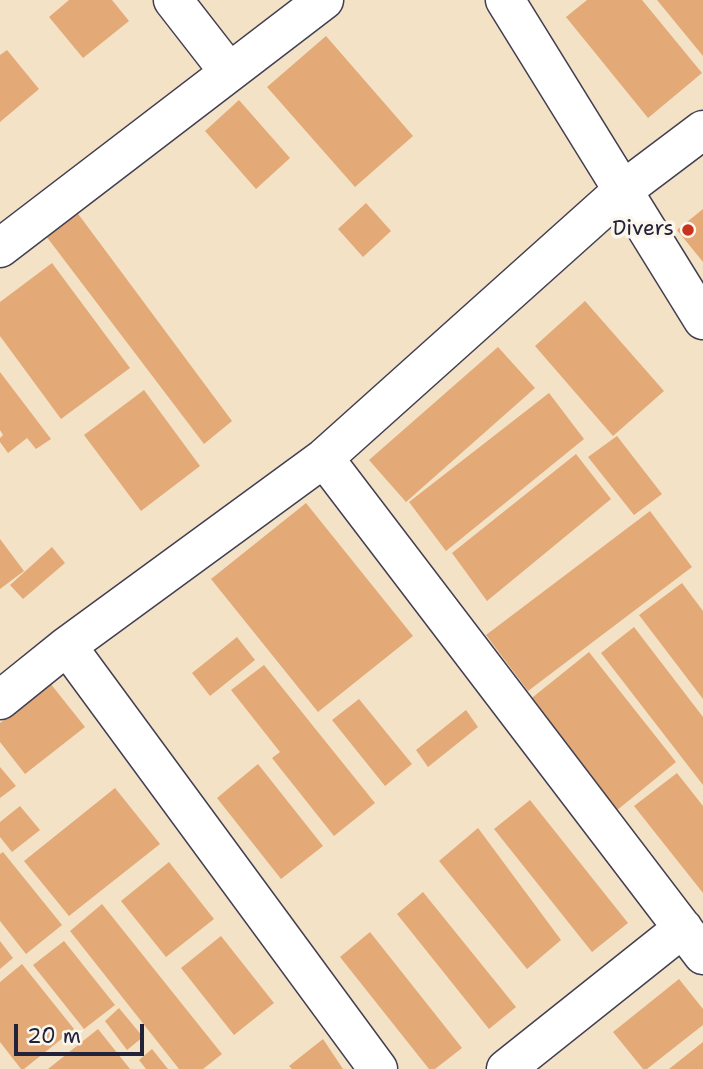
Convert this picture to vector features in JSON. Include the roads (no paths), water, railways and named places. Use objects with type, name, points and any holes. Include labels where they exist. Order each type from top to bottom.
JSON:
[{"type":"street","points":[[173,0],[229,72]]},
{"type":"street","points":[[0,248],[324,0]]},
{"type":"street","points":[[505,0],[703,320]]},
{"type":"street","points":[[0,700],[67,646],[324,458],[622,191],[703,130]]},
{"type":"street","points":[[324,458],[693,941],[506,1069]]},
{"type":"street","points":[[67,646],[378,1069]]},
{"type":"place","name":"Divers","points":[[688,230]]}]
